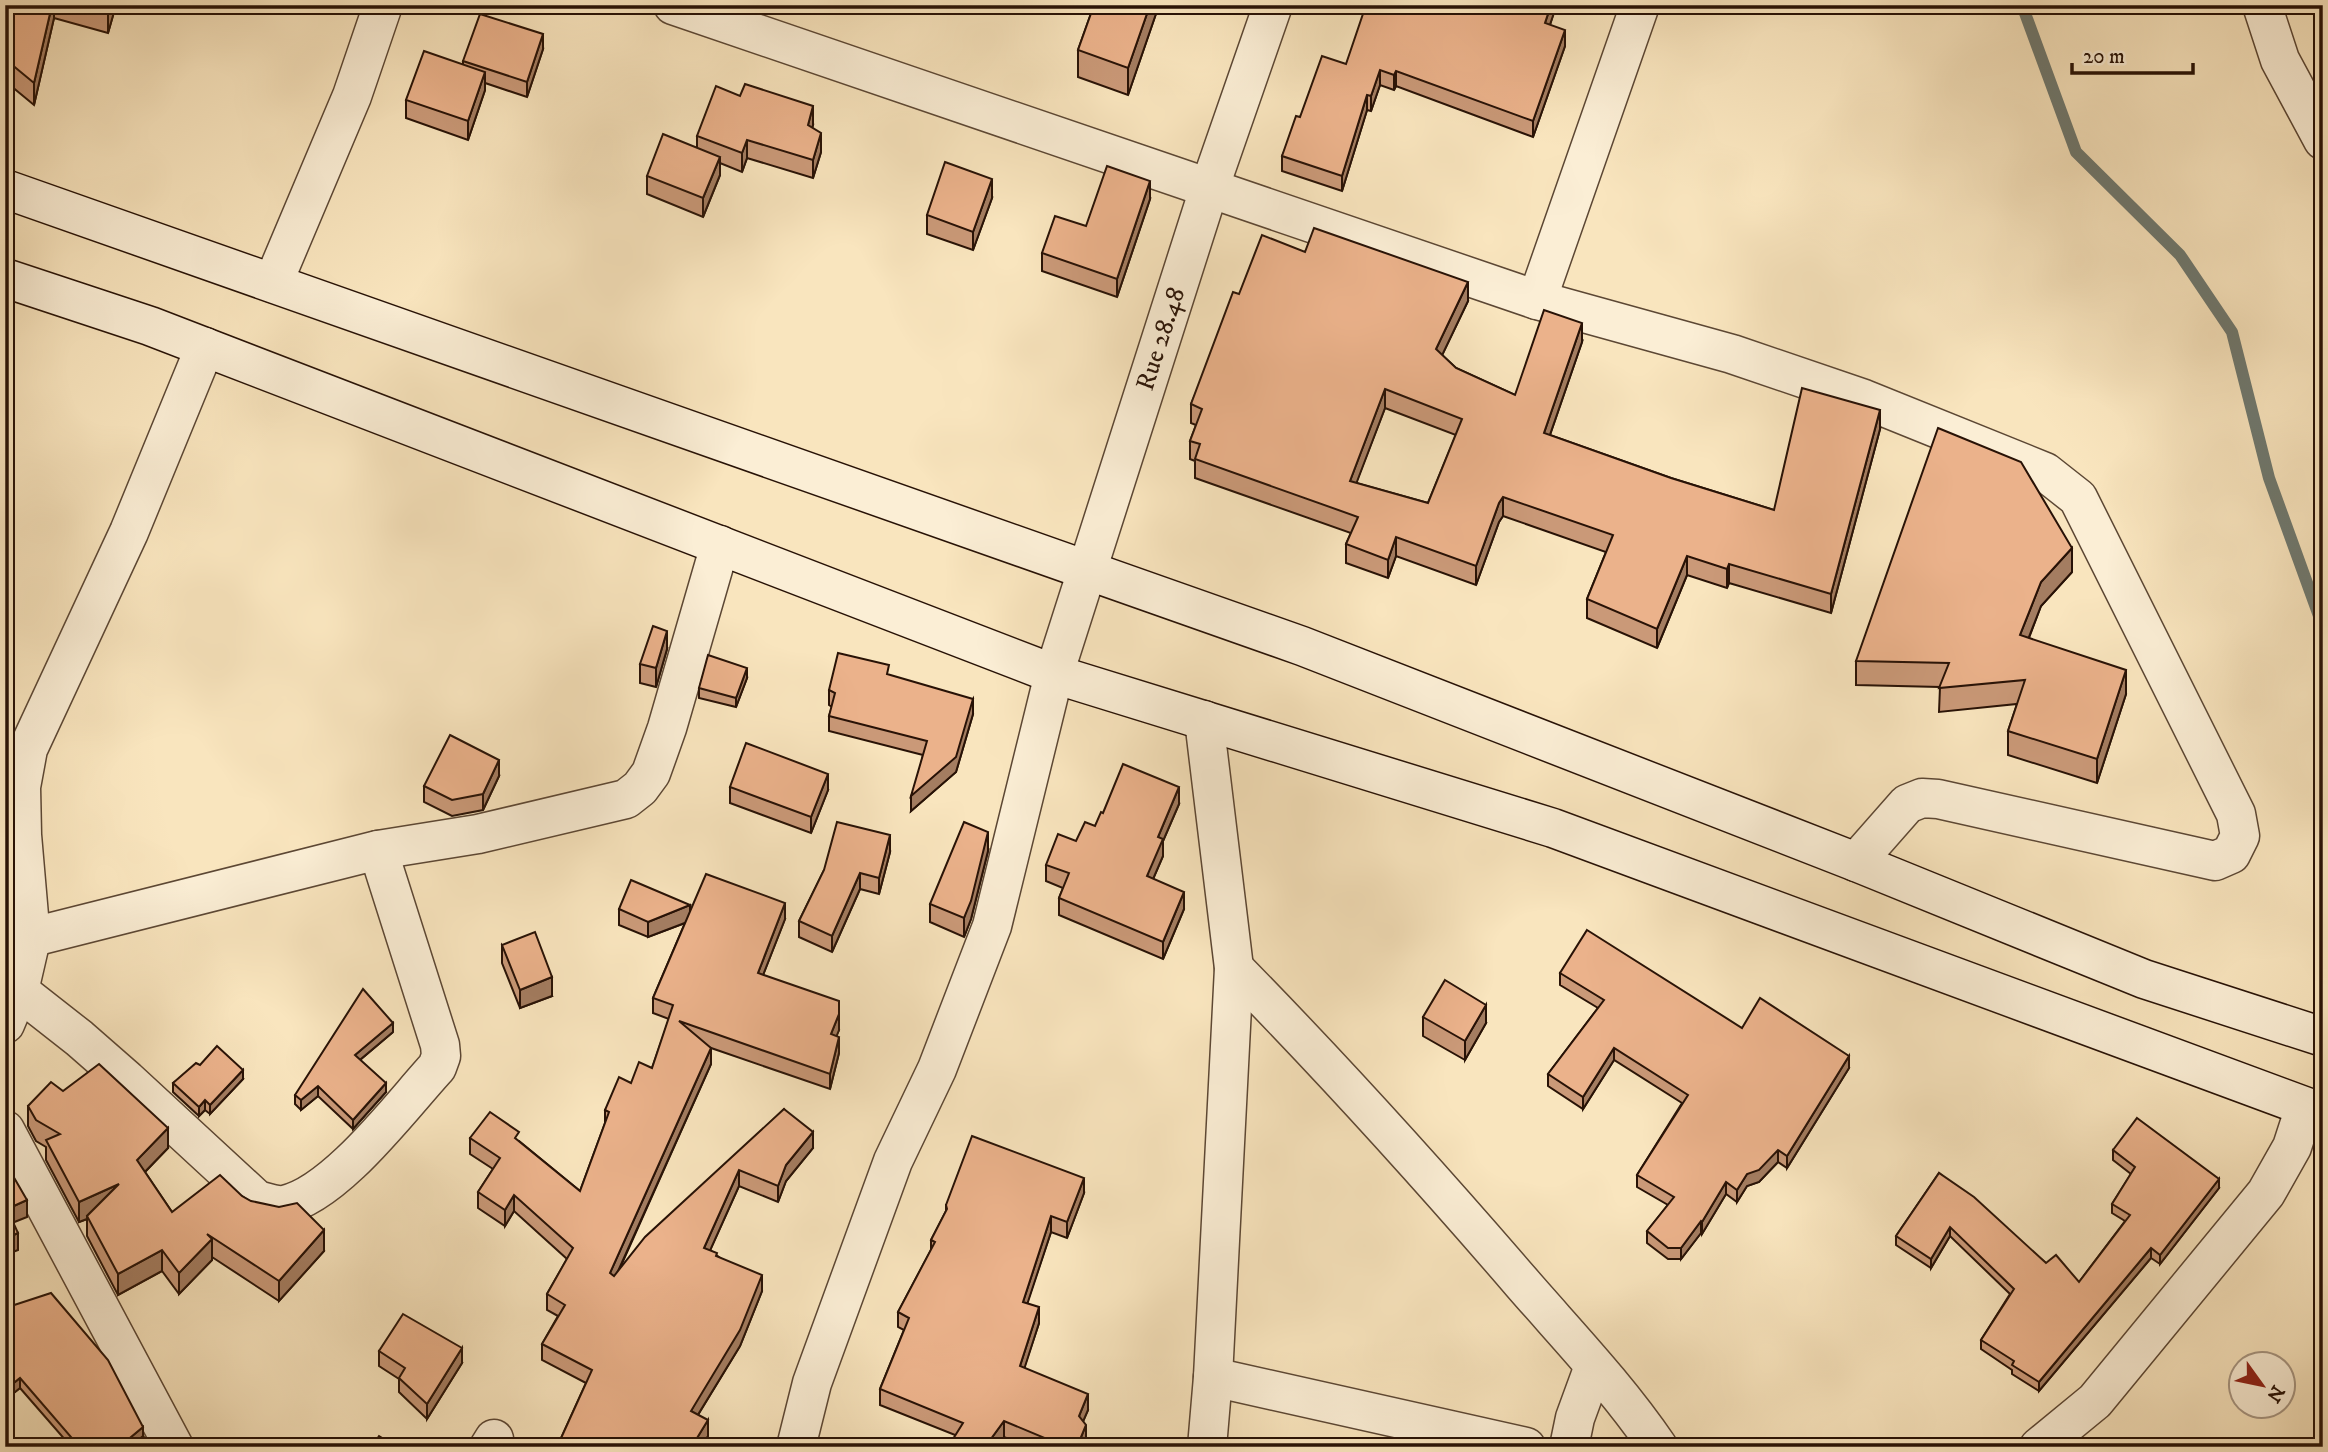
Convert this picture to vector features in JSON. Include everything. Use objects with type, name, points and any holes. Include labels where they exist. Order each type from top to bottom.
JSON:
[{"type":"street","points":[[273,283],[352,96],[383,5]]},
{"type":"street","points":[[673,5],[1537,300],[1732,354],[1851,394],[2045,472],[2078,498],[2236,814],[2240,836],[2231,854],[2215,861],[1938,799],[1922,798],[1907,804],[1856,862]]},
{"type":"street","name":"Rue 28.48","points":[[796,1447],[812,1383],[889,1172],[937,1069],[992,926],[1055,674],[1209,189],[1273,5]]},
{"type":"street","points":[[1537,300],[1640,5]]},
{"type":"street","points":[[2262,5],[2280,60],[2323,140]]},
{"type":"street","points":[[5,189],[1302,646],[1856,862],[2144,979],[2323,1037]]},
{"type":"street","points":[[5,278],[150,326],[1055,674],[1553,828],[2314,1110],[2266,1193],[2095,1401],[2039,1447]]},
{"type":"street","points":[[205,347],[129,532],[29,749],[21,787],[18,941],[12,1007],[79,1038],[257,1200],[282,1205],[313,1193],[369,1144],[437,1067],[441,1056],[440,1045],[378,850]]},
{"type":"street","points":[[18,941],[378,850],[478,834],[626,799],[640,788],[651,773],[667,728],[720,545]]},
{"type":"street","points":[[1204,720],[1234,968],[1207,1447]]},
{"type":"street","points":[[1234,968],[1430,1177],[1594,1366],[1658,1447]]},
{"type":"street","points":[[5,1130],[174,1447]]},
{"type":"street","points":[[1569,1447],[1575,1418],[1594,1366]]},
{"type":"street","points":[[1213,1377],[1526,1447]]},
{"type":"building","points":[[5,5],[52,5],[34,83],[5,59]]},
{"type":"building","points":[[88,5],[110,5],[108,11]]},
{"type":"building","points":[[1094,5],[1150,5],[1128,68],[1078,50]]},
{"type":"building","points":[[1366,5],[1551,5],[1545,23],[1565,30],[1533,121],[1396,71],[1394,75],[1380,70],[1371,96],[1367,95],[1342,176],[1282,156],[1296,116],[1300,117],[1322,56],[1346,64]]},
{"type":"building","points":[[480,14],[543,34],[527,82],[463,61]]},
{"type":"building","points":[[424,51],[485,72],[468,121],[406,100]]},
{"type":"building","points":[[745,84],[813,106],[808,125],[821,133],[813,160],[747,140],[742,153],[697,136],[716,86],[740,96]]},
{"type":"building","points":[[663,134],[720,157],[703,198],[647,176]]},
{"type":"building","points":[[945,162],[992,179],[973,232],[927,215]]},
{"type":"building","points":[[1107,166],[1150,181],[1117,279],[1042,253],[1055,216],[1086,226]]},
{"type":"building","points":[[1314,228],[1468,282],[1436,349],[1456,368],[1515,395],[1544,310],[1582,323],[1544,433],[1671,478],[1774,510],[1802,388],[1880,410],[1831,594],[1729,564],[1727,569],[1687,556],[1657,629],[1587,599],[1613,535],[1503,497],[1476,566],[1396,537],[1388,560],[1346,544],[1358,517],[1195,459],[1200,444],[1190,441],[1202,409],[1191,404],[1233,292],[1239,294],[1262,235],[1305,252]],"holes":[[[1385,389],[1462,419],[1428,503],[1350,481]]]},
{"type":"building","points":[[1938,428],[2021,462],[2072,548],[2041,582],[2020,635],[2126,670],[2097,759],[2008,731],[2025,680],[1939,688],[1949,663],[1856,661]]},
{"type":"building","points":[[653,626],[667,631],[656,668],[640,664]]},
{"type":"building","points":[[838,653],[889,665],[887,674],[973,699],[956,757],[911,796],[927,741],[829,716],[835,693],[829,690]]},
{"type":"building","points":[[708,655],[747,668],[736,698],[699,688]]},
{"type":"building","points":[[450,735],[499,760],[483,794],[452,800],[424,786]]},
{"type":"building","points":[[746,743],[828,774],[811,817],[730,787]]},
{"type":"building","points":[[1123,764],[1179,787],[1158,837],[1163,839],[1147,876],[1184,892],[1163,942],[1059,898],[1069,873],[1046,865],[1058,834],[1076,841],[1085,822],[1095,826]]},
{"type":"building","points":[[837,822],[890,835],[879,878],[860,873],[832,936],[799,921],[824,870]]},
{"type":"building","points":[[964,822],[988,832],[971,901],[964,918],[930,904]]},
{"type":"building","points":[[706,874],[785,903],[758,973],[839,1001],[839,1014],[831,1034],[839,1037],[830,1074],[679,1021],[711,1048],[610,1273],[614,1276],[645,1237],[784,1109],[813,1132],[786,1165],[778,1186],[739,1170],[704,1248],[717,1253],[716,1256],[762,1275],[740,1330],[691,1411],[708,1420],[697,1438],[703,1441],[700,1447],[557,1447],[592,1370],[542,1344],[565,1305],[547,1294],[573,1248],[514,1195],[505,1210],[478,1192],[500,1158],[470,1138],[490,1112],[519,1132],[515,1138],[580,1191],[609,1112],[605,1110],[619,1077],[631,1083],[639,1062],[652,1068],[673,1005],[653,998]]},
{"type":"building","points":[[631,880],[690,905],[648,922],[619,909]]},
{"type":"building","points":[[1587,930],[1742,1028],[1760,998],[1849,1056],[1787,1156],[1778,1150],[1759,1170],[1747,1174],[1737,1190],[1726,1182],[1702,1222],[1681,1248],[1668,1248],[1647,1231],[1674,1197],[1637,1175],[1688,1095],[1614,1048],[1583,1097],[1548,1074],[1604,1000],[1560,973]]},
{"type":"building","points":[[535,932],[552,977],[520,990],[502,945]]},
{"type":"building","points":[[1445,980],[1486,1005],[1465,1041],[1423,1017]]},
{"type":"building","points":[[363,989],[393,1023],[355,1055],[386,1083],[353,1120],[318,1086],[301,1100],[295,1095]]},
{"type":"building","points":[[217,1046],[243,1070],[210,1105],[205,1100],[199,1107],[173,1083],[196,1063],[200,1065]]},
{"type":"building","points":[[99,1064],[168,1128],[137,1160],[172,1212],[220,1175],[251,1201],[279,1207],[297,1203],[324,1230],[279,1281],[207,1234],[212,1239],[179,1273],[162,1250],[118,1274],[87,1216],[119,1184],[79,1202],[46,1140],[60,1134],[36,1120],[28,1106],[51,1082],[63,1091]]},
{"type":"building","points":[[2137,1118],[2219,1179],[2160,1255],[2151,1248],[2039,1382],[2012,1365],[2014,1361],[1981,1340],[2014,1289],[1950,1227],[1931,1259],[1896,1236],[1939,1173],[1974,1197],[2046,1263],[2056,1255],[2079,1282],[2130,1215],[2112,1204],[2135,1167],[2113,1150]]},
{"type":"building","points":[[972,1136],[1084,1178],[1067,1222],[1051,1216],[1023,1302],[1039,1307],[1020,1366],[1088,1394],[1079,1416],[1086,1425],[1077,1447],[1066,1447],[1004,1421],[985,1447],[948,1447],[963,1423],[880,1389],[909,1318],[898,1312],[935,1242],[931,1240],[947,1209],[946,1205]]},
{"type":"building","points":[[5,1162],[27,1200],[7,1209],[18,1233],[5,1239]]},
{"type":"building","points":[[51,1293],[108,1360],[143,1427],[119,1447],[63,1447],[71,1437],[20,1378],[5,1390],[5,1308]]},
{"type":"building","points":[[403,1314],[462,1348],[427,1404],[399,1378],[405,1368],[379,1351]]},
{"type":"building","points":[[379,1436],[397,1447],[372,1447]]},
{"type":"building","points":[[526,1441],[533,1447],[522,1447]]},
{"type":"waterway","points":[[2022,5],[2076,152],[2180,255],[2232,332],[2269,478],[2323,627]]}]
